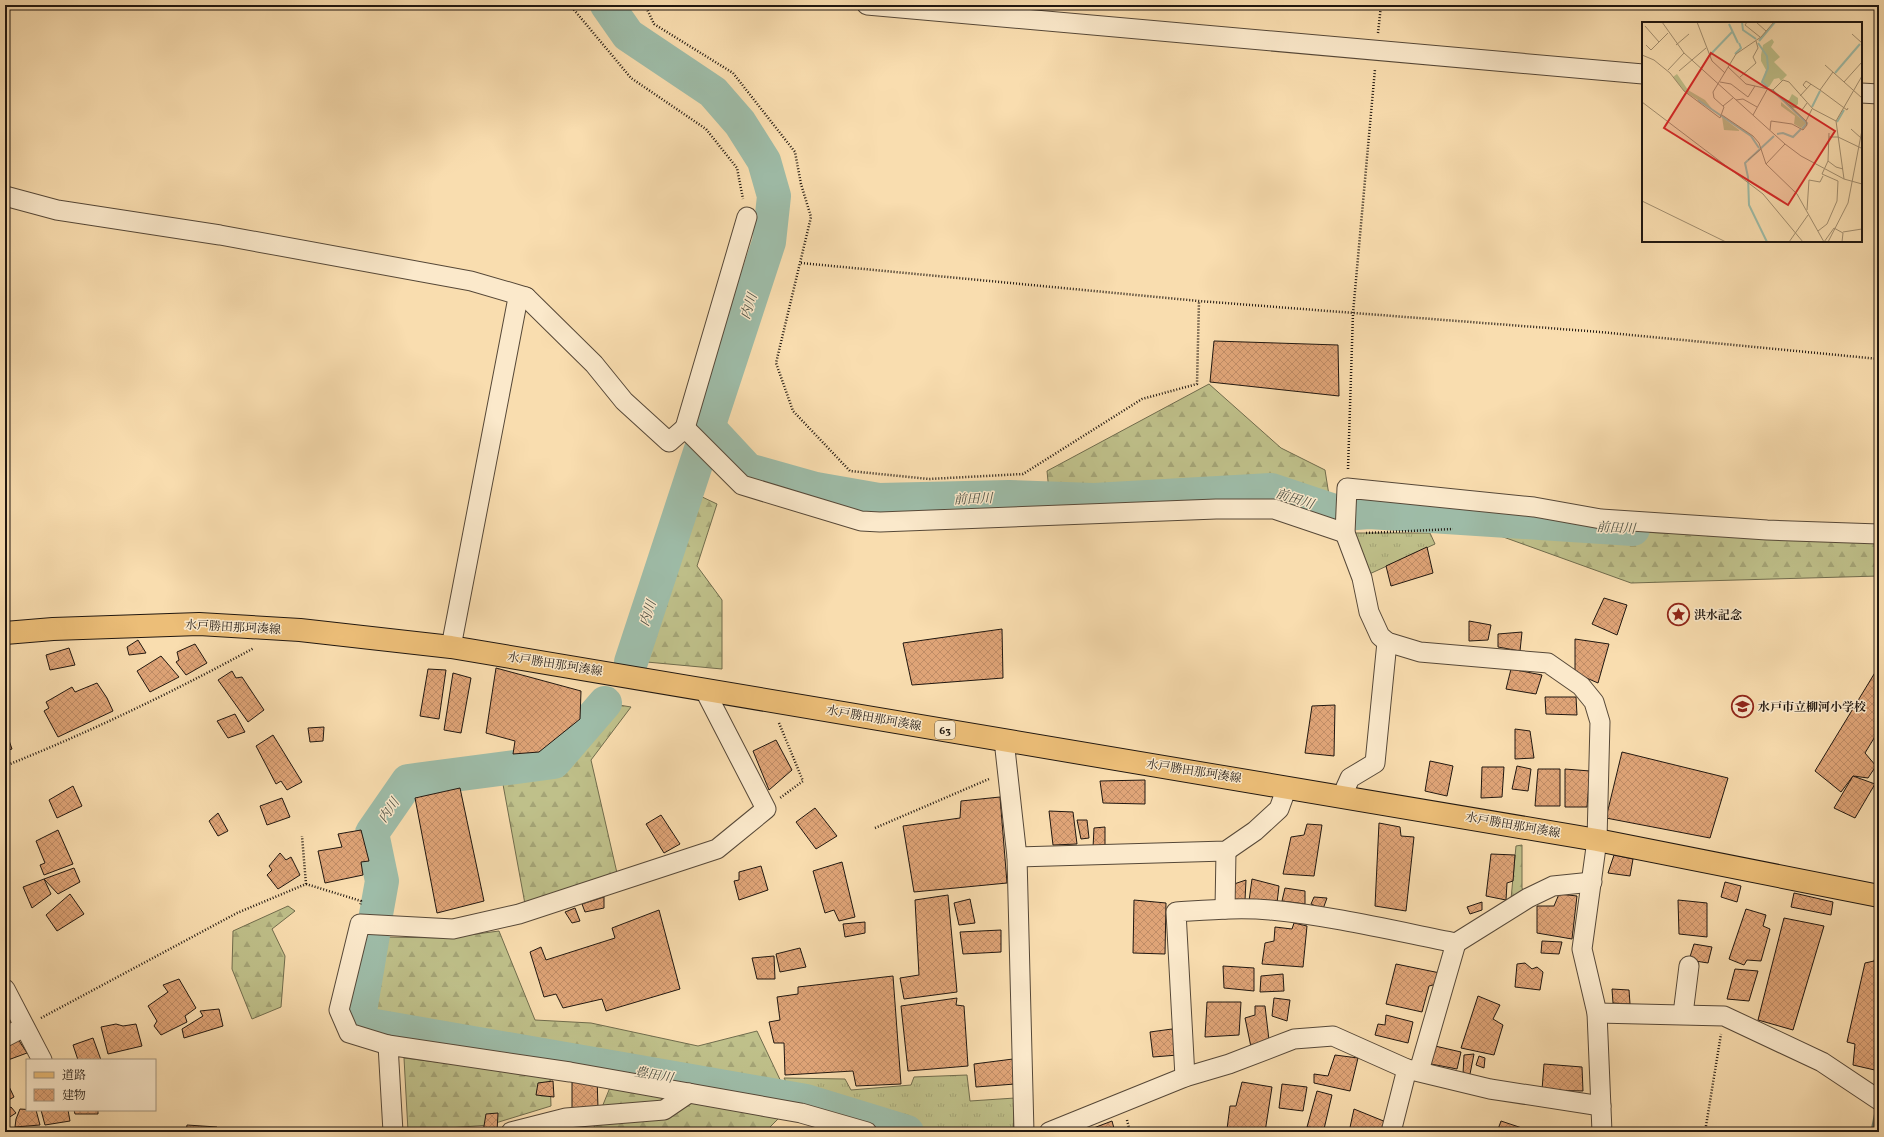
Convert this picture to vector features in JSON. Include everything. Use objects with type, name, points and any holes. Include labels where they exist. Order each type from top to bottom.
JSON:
[{"type":"main road","name":"水戸勝田那珂湊線","points":[[5,633],[52,629],[199,624],[300,630],[450,646],[1597,840],[1879,896]]},
{"type":"street","points":[[867,5],[1377,52],[1642,74]]},
{"type":"street","points":[[1862,93],[1879,94]]},
{"type":"street","points":[[5,196],[57,210],[220,235],[463,279],[526,297],[594,364],[624,401],[668,442],[690,432]]},
{"type":"street","points":[[690,432],[748,217]]},
{"type":"street","points":[[450,646],[516,303],[526,297]]},
{"type":"street","points":[[690,432],[742,485],[861,521],[880,522],[1216,509],[1274,509],[1345,534]]},
{"type":"street","points":[[1602,1132],[1597,1013],[1582,949],[1597,840],[1600,722],[1594,702],[1581,686],[1548,663],[1420,652],[1388,642],[1380,636],[1370,612],[1362,578],[1345,534],[1347,488],[1534,507],[1601,519],[1767,530],[1879,534]]},
{"type":"street","points":[[1342,796],[1350,778],[1375,762],[1388,642]]},
{"type":"street","points":[[704,689],[766,810],[716,850],[519,914],[453,929],[360,924],[339,1010],[349,1033],[388,1045],[570,1072],[801,1113],[867,1132]]},
{"type":"street","points":[[1004,740],[1017,856],[1024,1132]]},
{"type":"street","points":[[1017,856],[1226,851],[1279,809],[1287,787]]},
{"type":"street","points":[[1225,909],[1226,851]]},
{"type":"street","points":[[1391,1132],[1456,942],[1528,898],[1553,886],[1592,882]]},
{"type":"street","points":[[1185,1077],[1176,912],[1225,909],[1270,910],[1316,916],[1456,942]]},
{"type":"street","points":[[1684,1014],[1689,966]]},
{"type":"street","points":[[5,989],[41,1059]]},
{"type":"street","points":[[1597,1013],[1724,1016],[1822,1062],[1879,1100]]},
{"type":"street","points":[[5,1037],[24,1027]]},
{"type":"street","points":[[1049,1132],[1185,1077],[1229,1064],[1294,1039],[1333,1036],[1413,1070],[1490,1089],[1601,1106]]},
{"type":"street","points":[[388,1045],[393,1132]]},
{"type":"street","points":[[511,1132],[566,1118],[664,1110],[689,1093]]},
{"type":"path","points":[[570,5],[631,78],[706,129],[737,168],[748,217]]},
{"type":"path","points":[[645,5],[654,24],[734,74],[795,152],[801,184],[811,217],[776,364],[793,411],[850,471],[930,479],[1023,474],[1142,399],[1196,384],[1199,301]]},
{"type":"path","points":[[1347,488],[1353,313],[1381,5]]},
{"type":"path","points":[[801,263],[1199,301],[1600,332],[1879,359]]},
{"type":"path","points":[[1345,534],[1453,529]]},
{"type":"path","points":[[5,766],[65,742],[192,681],[260,644]]},
{"type":"path","points":[[766,810],[803,781],[771,700]]},
{"type":"path","points":[[875,828],[1008,771]]},
{"type":"path","points":[[302,836],[306,884]]},
{"type":"path","points":[[24,1027],[237,913],[306,884],[361,901],[360,924]]},
{"type":"path","points":[[1705,1132],[1724,1016]]},
{"type":"green space","points":[[1209,384],[1281,448],[1325,470],[1331,508],[1273,483],[1049,491],[1047,471]]},
{"type":"green space","points":[[698,495],[717,504],[697,566],[722,600],[722,669],[636,661]]},
{"type":"green space","points":[[1470,525],[1879,542],[1879,576],[1631,583]]},
{"type":"green space","points":[[1345,533],[1430,533],[1435,544],[1365,576]]},
{"type":"green space","points":[[613,704],[631,707],[591,760],[617,873],[525,904],[502,779],[559,766]]},
{"type":"green space","points":[[1522,845],[1522,888],[1525,895],[1511,899],[1516,846]]},
{"type":"green space","points":[[288,906],[295,911],[272,929],[285,956],[281,1007],[252,1019],[232,969],[233,931]]},
{"type":"green space","points":[[499,931],[535,1020],[591,1023],[698,1046],[757,1031],[784,1088],[701,1076],[370,1015],[384,937],[446,938]]},
{"type":"green space","points":[[404,1058],[550,1076],[551,1106],[489,1125],[408,1131]]},
{"type":"green space","points":[[967,1075],[970,1101],[1015,1098],[1013,1132],[924,1132],[790,1089],[784,1078],[845,1079],[851,1090],[911,1085],[914,1077]]},
{"type":"green space","points":[[611,1085],[781,1116],[765,1132],[592,1132]]},
{"type":"building","points":[[1214,341],[1338,345],[1339,396],[1210,382]]},
{"type":"building","points":[[1427,547],[1433,573],[1391,586],[1386,566]]},
{"type":"building","points":[[1604,598],[1627,605],[1617,635],[1592,624]]},
{"type":"building","points":[[1469,621],[1491,625],[1488,640],[1469,641]]},
{"type":"building","points":[[1002,629],[1003,678],[912,685],[903,643]]},
{"type":"building","points":[[1522,632],[1520,651],[1498,647],[1498,634]]},
{"type":"building","points":[[1575,639],[1609,644],[1598,683],[1575,673]]},
{"type":"building","points":[[138,640],[146,653],[129,655],[127,647]]},
{"type":"building","points":[[195,644],[207,663],[186,675],[176,662],[179,660],[177,652]]},
{"type":"building","points":[[69,648],[75,665],[50,670],[46,655]]},
{"type":"building","points":[[161,656],[179,677],[150,692],[137,671]]},
{"type":"building","points":[[1879,666],[1879,730],[1865,753],[1876,766],[1868,778],[1853,776],[1841,792],[1815,771]]},
{"type":"building","points":[[496,668],[581,691],[580,719],[539,752],[513,754],[515,741],[486,733]]},
{"type":"building","points":[[428,669],[446,670],[439,719],[420,716]]},
{"type":"building","points":[[1511,669],[1542,675],[1536,694],[1506,689]]},
{"type":"building","points":[[232,671],[236,678],[242,677],[264,710],[248,722],[218,680]]},
{"type":"building","points":[[453,673],[471,678],[461,733],[444,730]]},
{"type":"building","points":[[97,683],[107,698],[113,711],[58,737],[44,711],[49,708],[46,702],[72,687],[75,692]]},
{"type":"building","points":[[1545,697],[1576,697],[1577,715],[1546,714]]},
{"type":"building","points":[[1335,705],[1334,756],[1305,753],[1312,706]]},
{"type":"building","points":[[235,714],[245,732],[228,738],[217,721]]},
{"type":"building","points":[[324,727],[323,741],[310,742],[308,728]]},
{"type":"building","points":[[5,729],[12,749],[5,751]]},
{"type":"building","points":[[1515,729],[1530,731],[1534,758],[1515,759]]},
{"type":"building","points":[[273,735],[302,782],[287,790],[281,781],[276,784],[256,746]]},
{"type":"building","points":[[776,740],[792,770],[769,790],[753,751]]},
{"type":"building","points":[[1622,752],[1728,778],[1710,838],[1606,818]]},
{"type":"building","points":[[1430,761],[1453,766],[1447,796],[1425,791]]},
{"type":"building","points":[[1517,766],[1531,769],[1528,791],[1512,789]]},
{"type":"building","points":[[1482,767],[1504,767],[1502,797],[1481,798]]},
{"type":"building","points":[[1538,769],[1560,769],[1560,806],[1535,806]]},
{"type":"building","points":[[1565,769],[1590,771],[1587,807],[1565,807]]},
{"type":"building","points":[[1853,776],[1875,784],[1855,818],[1834,808]]},
{"type":"building","points":[[1145,780],[1145,804],[1103,803],[1100,781]]},
{"type":"building","points":[[73,786],[82,806],[57,818],[49,800]]},
{"type":"building","points":[[460,788],[484,901],[437,913],[415,798]]},
{"type":"building","points":[[1000,797],[1007,883],[914,892],[903,826],[960,818],[961,801]]},
{"type":"building","points":[[282,798],[290,817],[267,825],[260,806]]},
{"type":"building","points":[[815,808],[837,836],[816,849],[796,822]]},
{"type":"building","points":[[1049,811],[1073,812],[1077,844],[1053,845]]},
{"type":"building","points":[[218,813],[228,831],[218,836],[209,821]]},
{"type":"building","points":[[661,815],[680,844],[664,853],[646,824]]},
{"type":"building","points":[[1077,820],[1087,820],[1089,838],[1081,839]]},
{"type":"building","points":[[1379,823],[1400,827],[1401,836],[1414,837],[1406,911],[1375,906]]},
{"type":"building","points":[[1307,824],[1322,825],[1314,876],[1283,874],[1291,837],[1304,835]]},
{"type":"building","points":[[1105,827],[1105,845],[1093,848],[1094,828]]},
{"type":"building","points":[[58,830],[73,864],[44,875],[40,865],[45,863],[36,841]]},
{"type":"building","points":[[361,830],[369,861],[361,862],[363,875],[325,883],[318,851],[342,847],[338,834]]},
{"type":"building","points":[[280,853],[286,860],[291,857],[300,875],[278,889],[267,875],[272,870],[269,866]]},
{"type":"building","points":[[1491,854],[1515,855],[1513,881],[1507,883],[1506,900],[1486,896]]},
{"type":"building","points":[[1614,855],[1633,859],[1630,876],[1608,873]]},
{"type":"building","points":[[842,862],[855,917],[839,921],[834,910],[825,913],[813,871]]},
{"type":"building","points":[[761,866],[768,890],[739,900],[734,881],[739,880],[739,872]]},
{"type":"building","points":[[74,868],[80,882],[58,894],[44,879]]},
{"type":"building","points":[[44,879],[51,894],[32,908],[23,887]]},
{"type":"building","points":[[1252,879],[1279,886],[1277,903],[1249,901]]},
{"type":"building","points":[[1246,880],[1245,900],[1232,899],[1231,885]]},
{"type":"building","points":[[1725,882],[1741,886],[1737,902],[1721,897]]},
{"type":"building","points":[[1285,888],[1305,891],[1305,904],[1282,901]]},
{"type":"building","points":[[1794,893],[1833,902],[1831,915],[1791,907]]},
{"type":"building","points":[[70,894],[84,914],[57,931],[46,915]]},
{"type":"building","points":[[1559,894],[1577,896],[1572,939],[1537,933],[1537,906],[1554,906]]},
{"type":"building","points":[[948,895],[957,992],[904,999],[900,978],[919,975],[915,900]]},
{"type":"building","points":[[604,897],[604,908],[585,912],[582,904]]},
{"type":"building","points":[[1314,897],[1327,898],[1323,909],[1311,904]]},
{"type":"building","points":[[970,899],[975,923],[959,925],[954,903]]},
{"type":"building","points":[[1134,900],[1166,903],[1165,954],[1133,953]]},
{"type":"building","points":[[1678,900],[1707,903],[1707,937],[1679,934]]},
{"type":"building","points":[[1482,902],[1482,910],[1470,914],[1467,907]]},
{"type":"building","points":[[575,908],[580,921],[572,923],[565,912]]},
{"type":"building","points":[[1746,909],[1766,915],[1763,926],[1770,929],[1761,961],[1747,960],[1744,965],[1729,959]]},
{"type":"building","points":[[659,910],[680,989],[606,1011],[602,999],[563,1008],[556,994],[544,997],[530,952],[541,947],[546,960],[615,938],[612,928]]},
{"type":"building","points":[[1784,918],[1824,926],[1793,1030],[1758,1020]]},
{"type":"building","points":[[865,922],[865,933],[845,937],[843,924]]},
{"type":"building","points":[[1294,923],[1307,926],[1303,967],[1262,964],[1265,943],[1274,941],[1275,927],[1292,929]]},
{"type":"building","points":[[1001,930],[1001,952],[963,954],[960,932]]},
{"type":"building","points":[[1542,941],[1562,942],[1559,954],[1541,953]]},
{"type":"building","points":[[1879,941],[1879,1071],[1853,1065],[1855,1044],[1847,1042],[1865,963],[1874,961]]},
{"type":"building","points":[[1694,944],[1712,947],[1708,963],[1689,960]]},
{"type":"building","points":[[800,948],[806,967],[780,972],[776,954]]},
{"type":"building","points":[[774,956],[775,979],[757,979],[752,958]]},
{"type":"building","points":[[1525,963],[1532,969],[1537,967],[1543,972],[1540,990],[1515,987],[1517,964]]},
{"type":"building","points":[[1396,964],[1440,973],[1437,984],[1429,986],[1422,1012],[1386,1004]]},
{"type":"building","points":[[1223,966],[1254,968],[1254,991],[1224,988]]},
{"type":"building","points":[[1735,969],[1758,971],[1749,1001],[1727,999]]},
{"type":"building","points":[[1283,974],[1284,991],[1260,992],[1261,976]]},
{"type":"building","points":[[893,976],[901,1084],[856,1086],[853,1071],[785,1075],[784,1043],[774,1043],[769,1022],[780,1020],[777,997],[798,994],[798,987]]},
{"type":"building","points":[[179,979],[196,1008],[185,1016],[187,1022],[161,1035],[154,1026],[157,1021],[148,1006],[168,992],[163,985]]},
{"type":"building","points":[[1612,989],[1629,990],[1630,1004],[1613,1003]]},
{"type":"building","points":[[1478,996],[1500,1005],[1493,1019],[1503,1025],[1494,1055],[1461,1048]]},
{"type":"building","points":[[957,998],[956,1005],[964,1006],[968,1066],[908,1071],[901,1006]]},
{"type":"building","points":[[1274,998],[1290,1000],[1287,1021],[1272,1016]]},
{"type":"building","points":[[1207,1002],[1241,1002],[1239,1035],[1205,1037]]},
{"type":"building","points":[[1255,1006],[1265,1006],[1269,1040],[1251,1047],[1245,1018],[1255,1015]]},
{"type":"building","points":[[219,1009],[223,1026],[184,1038],[182,1029],[203,1016],[200,1011]]},
{"type":"building","points":[[1386,1015],[1413,1022],[1408,1043],[1375,1035],[1378,1024],[1385,1025]]},
{"type":"building","points":[[116,1024],[123,1026],[136,1024],[142,1046],[108,1054],[101,1027]]},
{"type":"building","points":[[1172,1029],[1178,1055],[1153,1057],[1150,1032]]},
{"type":"building","points":[[93,1038],[101,1059],[78,1059],[73,1045]]},
{"type":"building","points":[[18,1039],[27,1053],[8,1060],[5,1057],[5,1046]]},
{"type":"building","points":[[1435,1046],[1461,1052],[1457,1069],[1431,1064]]},
{"type":"building","points":[[1474,1054],[1470,1074],[1463,1074],[1464,1055]]},
{"type":"building","points":[[1335,1055],[1358,1058],[1350,1091],[1314,1083],[1314,1074],[1328,1076]]},
{"type":"building","points":[[1479,1056],[1485,1058],[1484,1068],[1476,1065]]},
{"type":"building","points":[[1013,1059],[1015,1084],[976,1087],[974,1064]]},
{"type":"building","points":[[1544,1064],[1582,1067],[1583,1091],[1542,1090]]},
{"type":"building","points":[[597,1077],[598,1108],[572,1110],[572,1080]]},
{"type":"building","points":[[5,1078],[14,1097],[5,1102]]},
{"type":"building","points":[[553,1081],[554,1097],[536,1095],[538,1083]]},
{"type":"building","points":[[1242,1082],[1272,1087],[1265,1132],[1237,1132],[1227,1129],[1230,1106],[1236,1106]]},
{"type":"building","points":[[1282,1084],[1307,1087],[1303,1111],[1279,1108]]},
{"type":"building","points":[[1317,1091],[1332,1095],[1324,1129],[1307,1127]]},
{"type":"building","points":[[11,1107],[16,1113],[5,1120],[5,1110]]},
{"type":"building","points":[[20,1109],[26,1109],[26,1111],[36,1111],[40,1125],[15,1127]]},
{"type":"building","points":[[1354,1109],[1386,1122],[1383,1132],[1349,1132]]},
{"type":"building","points":[[41,1111],[68,1111],[70,1121],[45,1125]]},
{"type":"building","points":[[74,1111],[98,1111],[98,1114],[75,1114]]},
{"type":"building","points":[[498,1113],[497,1132],[483,1132],[486,1114]]},
{"type":"building","points":[[1112,1121],[1115,1132],[1083,1132]]},
{"type":"building","points":[[1501,1121],[1534,1132],[1497,1132]]},
{"type":"building","points":[[187,1125],[217,1127],[217,1132],[186,1132]]},
{"type":"building","points":[[80,1128],[103,1128],[103,1132],[80,1132]]},
{"type":"waterway","name":"内川","points":[[607,5],[628,35],[713,92],[740,123],[764,161],[774,196],[769,242],[631,662]]},
{"type":"waterway","name":"前田川","points":[[708,427],[748,470],[816,489],[879,500],[1009,497],[1094,500],[1271,490],[1343,514],[1369,512],[1633,529]]},
{"type":"waterway","name":"内川","points":[[375,920],[382,881],[372,833],[408,781],[554,762],[605,703]]},
{"type":"waterway","name":"豊田川","points":[[374,929],[358,1023],[806,1101],[907,1132]]},
{"type":"waterway","points":[[393,1029],[394,1043]]},
{"type":"waterway","points":[[1873,1132],[1877,1113]]},
{"type":"place","name":"洪水記念","points":[[1679,615]]},
{"type":"place","name":"水戸市立柳河小学校","points":[[1742,707]]}]
